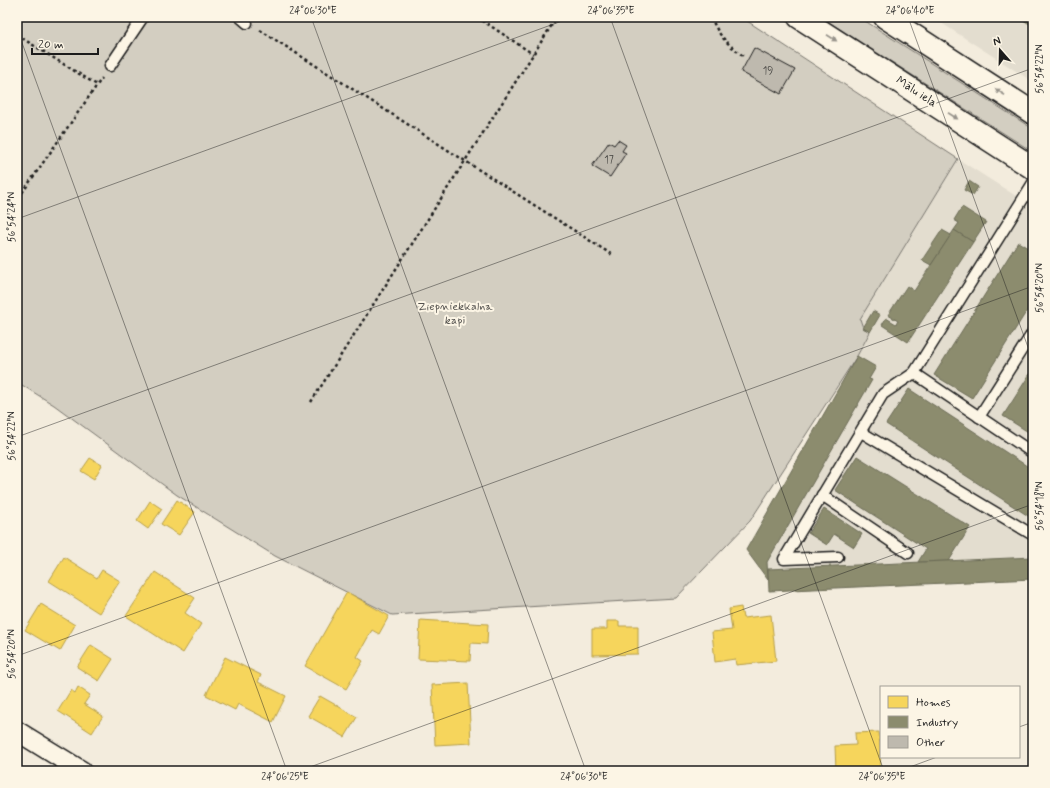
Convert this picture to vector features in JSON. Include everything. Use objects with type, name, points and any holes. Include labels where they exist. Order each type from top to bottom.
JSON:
[{"type":"street","name":"Mālu iela","points":[[799,17],[1033,168]]},
{"type":"street","points":[[885,17],[1033,113]]},
{"type":"street","points":[[17,731],[82,771]]},
{"type":"lane","points":[[110,66],[143,17]]},
{"type":"lane","points":[[838,557],[784,559],[883,394],[914,373],[1033,183]]},
{"type":"lane","points":[[979,417],[1033,332]]},
{"type":"lane","points":[[914,373],[1033,453]]},
{"type":"lane","points":[[860,432],[1033,535]]},
{"type":"lane","points":[[822,495],[908,553]]},
{"type":"path","points":[[477,17],[533,54]]},
{"type":"path","points":[[311,402],[557,17]]},
{"type":"path","points":[[711,17],[715,27],[726,42],[743,56]]},
{"type":"path","points":[[243,20],[614,256]]},
{"type":"path","points":[[17,35],[97,85]]},
{"type":"path","points":[[17,190],[22,193],[110,66]]},
{"type":"shaded area","points":[[932,17],[1033,17],[1033,82]]},
{"type":"shaded area","points":[[958,159],[1033,207],[1033,579],[769,591],[768,580],[746,550],[870,333],[863,328],[860,319]]},
{"type":"green space","name":"Ziepniekkalna kapi","points":[[17,17],[741,17],[958,159],[860,319],[863,328],[870,332],[857,356],[750,521],[676,598],[392,615],[275,556],[177,495],[54,405],[17,382]]},
{"type":"green space","points":[[821,17],[859,17],[1033,129],[1033,152]]},
{"type":"building: Homes","points":[[90,458],[102,465],[94,479],[81,471]]},
{"type":"building: Homes","points":[[177,500],[195,512],[179,535],[161,524]]},
{"type":"building: Homes","points":[[150,501],[162,509],[148,529],[137,521]]},
{"type":"building: Homes","points":[[64,557],[97,578],[102,570],[120,581],[99,613],[49,581]]},
{"type":"building: Homes","points":[[155,572],[195,598],[185,613],[201,624],[183,653],[126,616]]},
{"type":"building: Homes","points":[[347,592],[389,616],[379,634],[372,630],[357,657],[363,661],[346,689],[305,666]]},
{"type":"building: Homes","points":[[41,604],[75,625],[60,651],[25,630]]},
{"type":"building: Homes","points":[[741,607],[743,618],[771,615],[776,661],[736,665],[735,659],[715,662],[712,632],[732,630],[729,609]]},
{"type":"building: Homes","points":[[420,620],[488,624],[487,644],[471,643],[470,661],[418,659]]},
{"type":"building: Homes","points":[[607,621],[619,621],[619,626],[638,626],[638,654],[592,655],[592,629],[607,629]]},
{"type":"building: Homes","points":[[91,645],[113,659],[99,681],[77,667]]},
{"type":"building: Homes","points":[[225,657],[261,675],[258,682],[286,696],[273,722],[238,704],[235,710],[206,695]]},
{"type":"building: Homes","points":[[468,683],[471,743],[435,745],[432,685]]},
{"type":"building: Homes","points":[[78,687],[90,695],[84,704],[103,716],[92,733],[58,711],[71,690],[75,693]]},
{"type":"building: Homes","points":[[320,696],[357,717],[345,737],[308,716]]},
{"type":"building: Homes","points":[[879,732],[881,771],[836,771],[835,746],[856,745],[855,733]]},
{"type":"building: Industry","points":[[1018,17],[1033,17],[1033,26]]},
{"type":"building: Industry","points":[[969,181],[978,187],[973,195],[964,190]]},
{"type":"building: Industry","points":[[962,207],[986,222],[973,242],[954,230],[959,223],[954,220]]},
{"type":"building: Industry","points":[[942,230],[951,235],[931,265],[922,260]]},
{"type":"building: Industry","points":[[954,230],[973,242],[908,342],[882,325],[886,318],[896,324],[898,321],[888,315],[907,286],[914,291]]},
{"type":"building: Industry","points":[[1018,242],[1033,251],[1033,301],[972,398],[934,375]]},
{"type":"building: Industry","points":[[873,311],[880,315],[870,332],[863,328]]},
{"type":"building: Industry","points":[[857,356],[876,367],[869,379],[872,380],[767,562],[768,580],[746,550]]},
{"type":"building: Industry","points":[[1033,369],[1033,435],[1003,416]]},
{"type":"building: Industry","points":[[909,389],[1033,470],[1033,519],[886,424]]},
{"type":"building: Industry","points":[[857,456],[970,527],[949,561],[918,562],[926,549],[835,490]]},
{"type":"building: Industry","points":[[824,509],[862,534],[854,547],[834,534],[827,545],[808,533]]},
{"type":"building: Industry","points":[[1033,557],[1033,579],[769,591],[768,569]]},
{"type":"building: Other","points":[[754,48],[795,70],[781,94],[741,72]]},
{"type":"building: Other","points":[[618,140],[626,145],[622,151],[626,153],[610,177],[592,166],[609,142],[614,145]]}]
